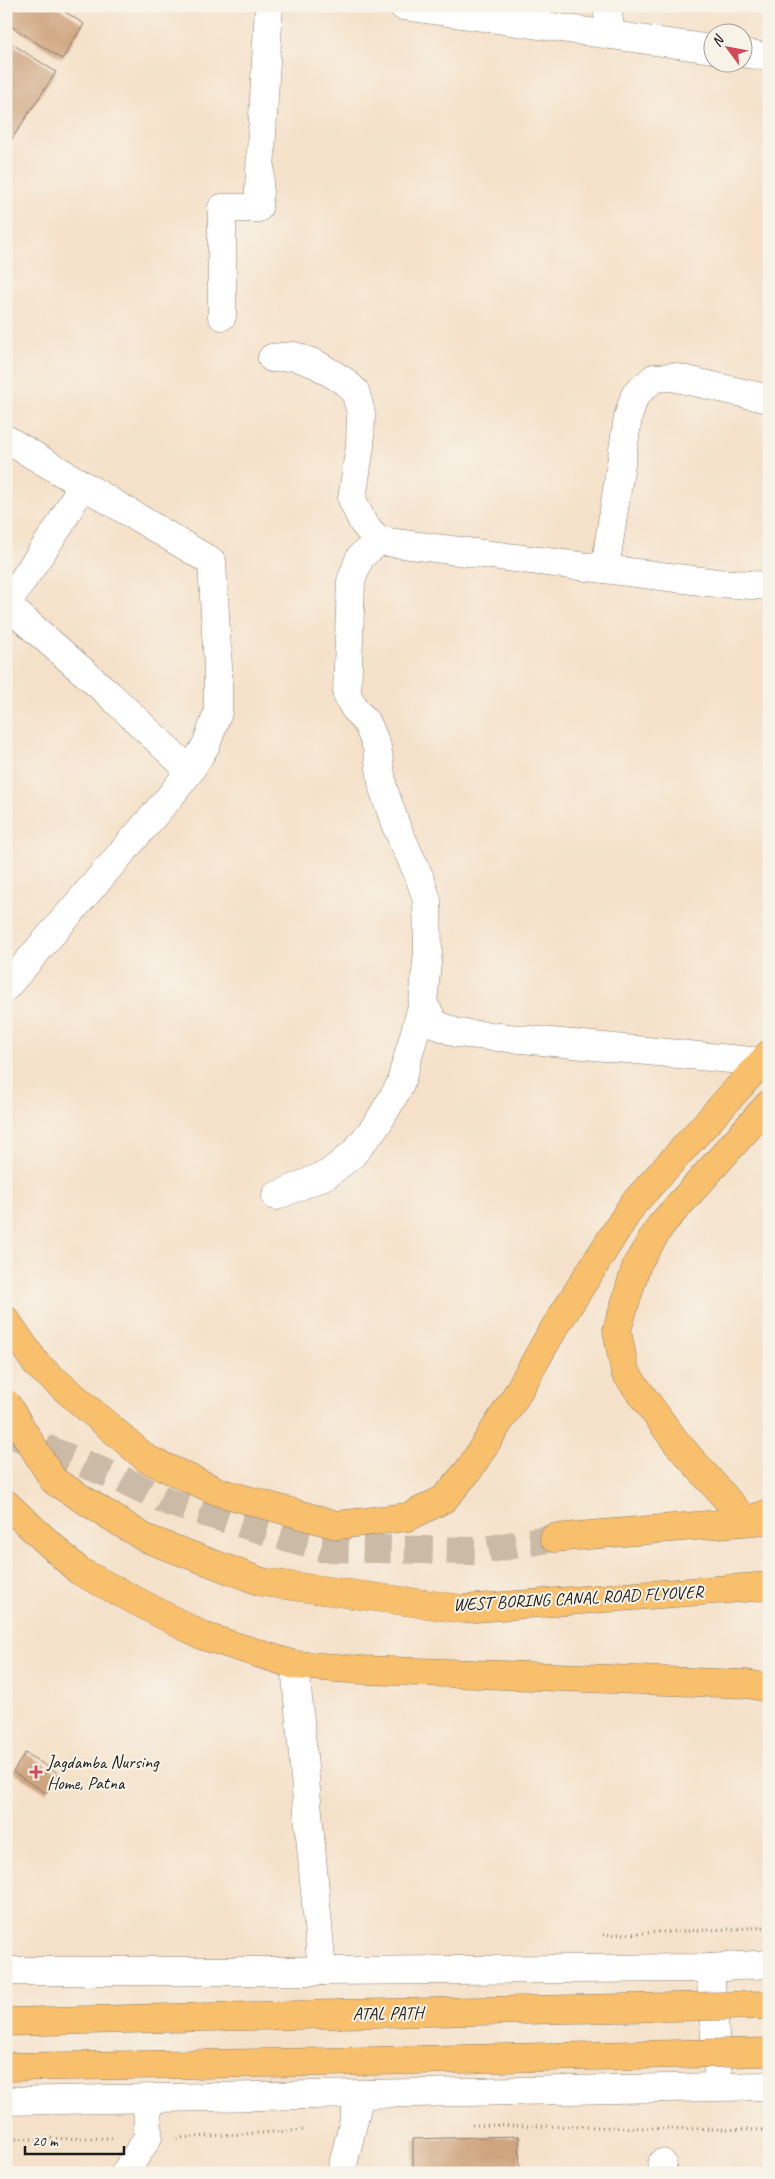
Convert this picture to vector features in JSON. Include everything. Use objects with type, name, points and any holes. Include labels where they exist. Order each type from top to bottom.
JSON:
[{"type":"main road","points":[[6,1320],[37,1365],[147,1459],[219,1492],[337,1525],[408,1517],[444,1498],[468,1471],[514,1399],[550,1335],[633,1204],[765,1058]]},
{"type":"main road","points":[[761,1518],[676,1442],[625,1372],[617,1330],[638,1264],[661,1225],[769,1104]]},
{"type":"main road","name":"WEST BORING CANAL ROAD FLYOVER","points":[[6,1403],[54,1482],[145,1538],[262,1582],[463,1609],[769,1586]]},
{"type":"main road","points":[[6,1504],[79,1570],[203,1636],[296,1665],[363,1670],[748,1684],[769,1688]]},
{"type":"main road","points":[[554,1538],[761,1518]]},
{"type":"main road","name":"ATAL PATH","points":[[6,2022],[769,2005]]},
{"type":"main road","points":[[6,2067],[769,2052]]},
{"type":"street","points":[[222,316],[222,208],[258,208],[269,6]]},
{"type":"street","points":[[608,6],[611,35]]},
{"type":"street","points":[[415,7],[702,48]]},
{"type":"street","points":[[752,54],[769,56]]},
{"type":"street","points":[[272,358],[294,356],[316,364],[344,381],[355,391],[361,413],[360,446],[352,499],[363,523],[379,541],[717,583],[769,586]]},
{"type":"street","points":[[605,569],[628,417],[635,395],[654,378],[673,377],[769,399]]},
{"type":"street","points":[[6,439],[212,562],[218,667],[218,712],[206,745],[190,771],[150,821],[6,987]]},
{"type":"street","points":[[82,486],[60,525],[6,604],[109,694],[190,771]]},
{"type":"street","points":[[276,1196],[328,1174],[353,1154],[378,1122],[400,1085],[423,1003],[428,952],[427,900],[396,826],[383,788],[377,747],[368,725],[347,695],[351,581],[360,557],[379,541]]},
{"type":"street","points":[[423,1003],[435,1024],[457,1033],[765,1058]]},
{"type":"street","points":[[296,1665],[322,1971]]},
{"type":"street","points":[[6,1971],[710,1968],[769,1964]]},
{"type":"street","points":[[710,1968],[718,2086]]},
{"type":"street","points":[[6,2101],[147,2100],[769,2086]]},
{"type":"street","points":[[341,2173],[360,2095]]},
{"type":"street","points":[[125,2173],[148,2137],[147,2100]]},
{"type":"path","points":[[464,2125],[769,2130]]},
{"type":"path","points":[[171,2138],[306,2130]]},
{"type":"path","points":[[6,2139],[120,2138]]},
{"type":"building","points":[[6,6],[56,6],[84,24],[62,59],[6,23]]},
{"type":"building","points":[[6,40],[56,72],[6,148]]},
{"type":"building","points":[[25,1753],[58,1773],[46,1793],[13,1772]]},
{"type":"building","points":[[519,2136],[520,2173],[413,2173],[413,2139]]},
{"type":"tunnel","points":[[6,1432],[121,1479],[171,1503],[322,1548],[478,1551],[554,1538]]},
{"type":"place","name":"Jagdamba Nursing Home, Patna","points":[[36,1772]]}]
